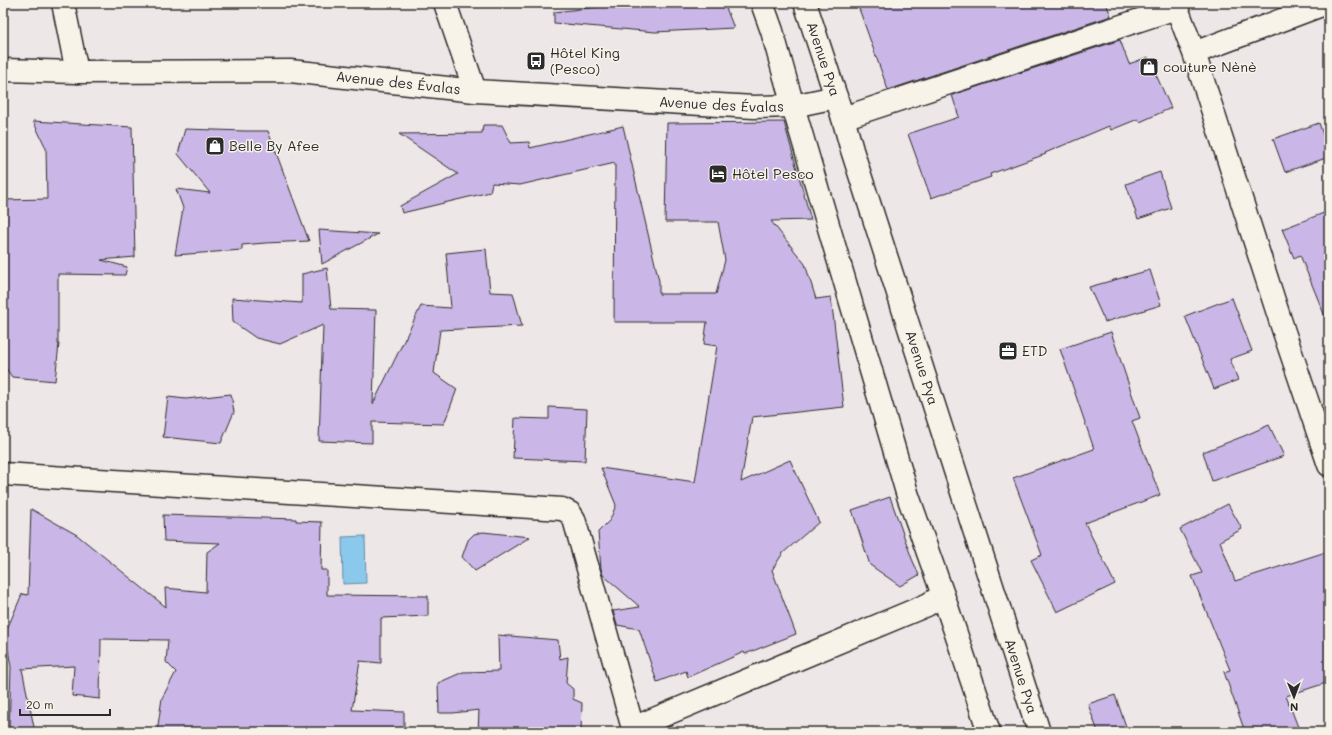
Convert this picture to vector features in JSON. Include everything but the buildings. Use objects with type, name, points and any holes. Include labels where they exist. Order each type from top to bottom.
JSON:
[{"type":"street","points":[[63,3],[77,72]]},
{"type":"street","points":[[445,3],[475,92]]},
{"type":"street","points":[[762,3],[772,31],[908,496],[989,732]]},
{"type":"street","name":"Avenue Pya","points":[[805,3],[1039,732]]},
{"type":"street","points":[[1194,53],[1327,3]]},
{"type":"street","points":[[843,118],[1175,5],[1194,53],[1284,332],[1329,464]]},
{"type":"street","name":"Avenue des Évalas","points":[[3,70],[77,72],[290,71],[475,92],[754,107],[793,106],[836,97]]},
{"type":"street","points":[[3,474],[562,509],[570,513],[574,519],[633,730],[927,605],[943,595]]},
{"type":"water","points":[[365,536],[366,583],[343,584],[342,537]]},
{"type":"place","name":"Hôtel King (Pesco)","points":[[536,61]]},
{"type":"place","name":"couture Nènè","points":[[1149,67]]},
{"type":"place","name":"Belle By Afee","points":[[215,146]]},
{"type":"place","name":"Hôtel Pesco","points":[[718,174]]},
{"type":"place","name":"ETD","points":[[1008,351]]}]
